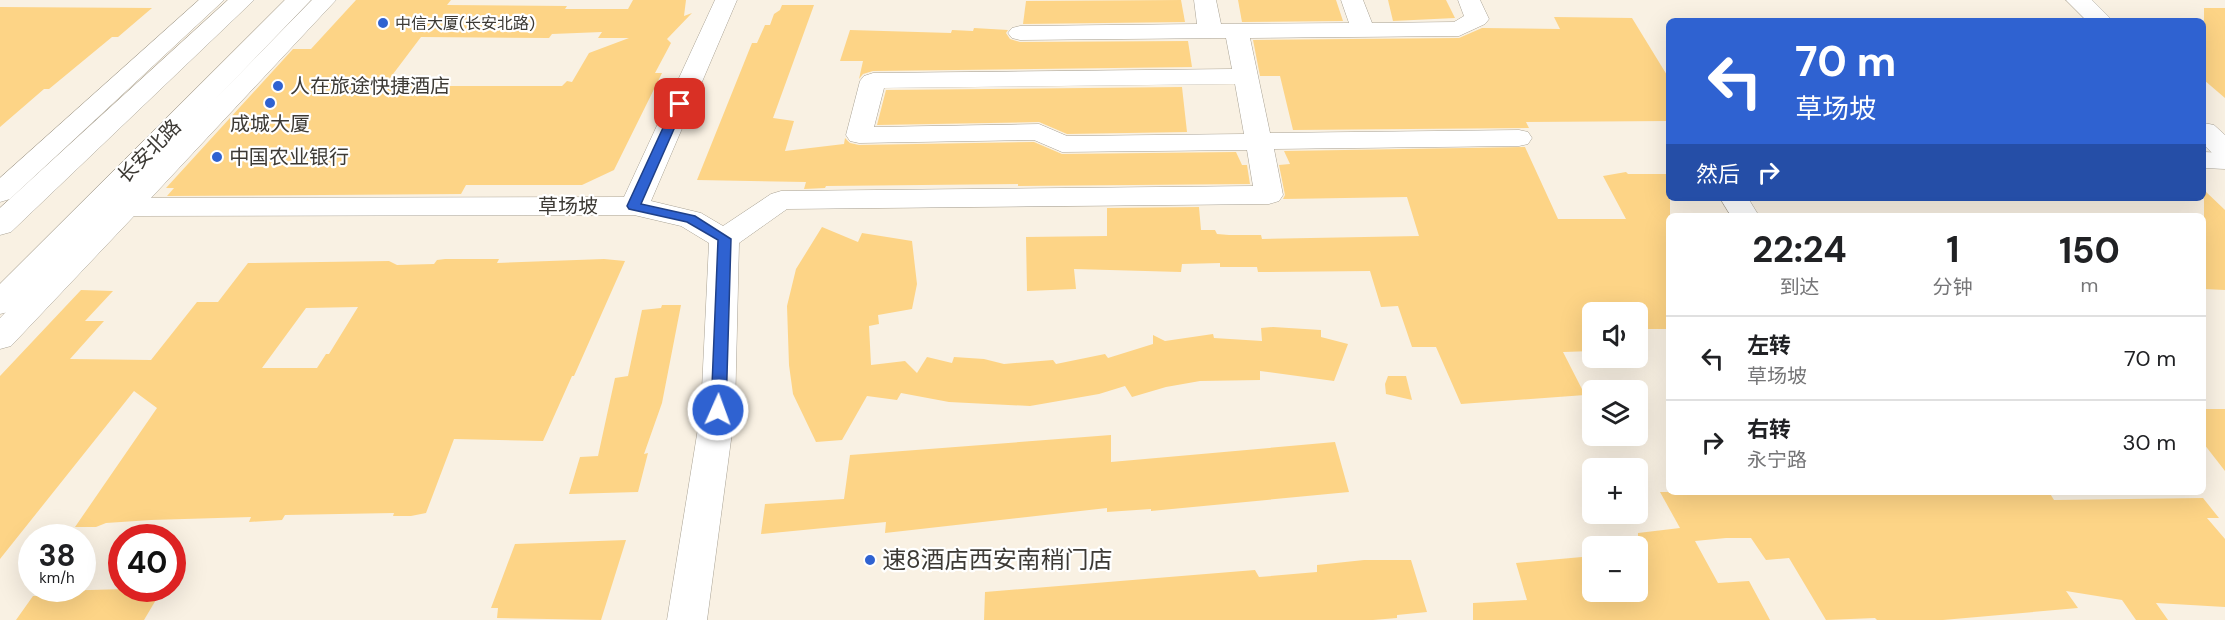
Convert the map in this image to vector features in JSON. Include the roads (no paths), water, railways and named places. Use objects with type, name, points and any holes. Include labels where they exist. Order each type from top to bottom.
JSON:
[{"type":"main road","points":[[0,225],[243,0]]},
{"type":"main road","name":"长安北路","points":[[0,303],[299,0]]},
{"type":"main road","points":[[2059,0],[2079,18]]},
{"type":"main road","points":[[2078,0],[2098,18]]},
{"type":"main road","points":[[2206,114],[2225,131]]},
{"type":"main road","points":[[2206,133],[2225,150]]},
{"type":"street","points":[[0,193],[213,0]]},
{"type":"street","points":[[0,338],[325,0]]},
{"type":"street","points":[[634,206],[726,0]]},
{"type":"street","points":[[1205,0],[1210,31]]},
{"type":"street","points":[[1352,0],[1363,30]]},
{"type":"street","points":[[1020,33],[1459,29],[1477,19],[1469,0]]},
{"type":"street","points":[[687,620],[718,410],[724,239],[781,200],[1269,195],[1237,31]]},
{"type":"street","points":[[1246,76],[873,81],[860,135],[1039,132],[1062,144],[1519,138]]},
{"type":"street","points":[[2206,160],[2225,160]]},
{"type":"street","name":"草场坡","points":[[94,207],[634,206],[691,219],[724,239]]},
{"type":"place","name":"中信大厦(长安北路)","points":[[383,23]]},
{"type":"place","name":"人在旅途快捷酒店","points":[[278,86]]},
{"type":"place","name":"成城大厦","points":[[270,103]]},
{"type":"place","name":"中国农业银行","points":[[217,157]]},
{"type":"place","name":"速8酒店西安南稍门店","points":[[870,560]]}]
